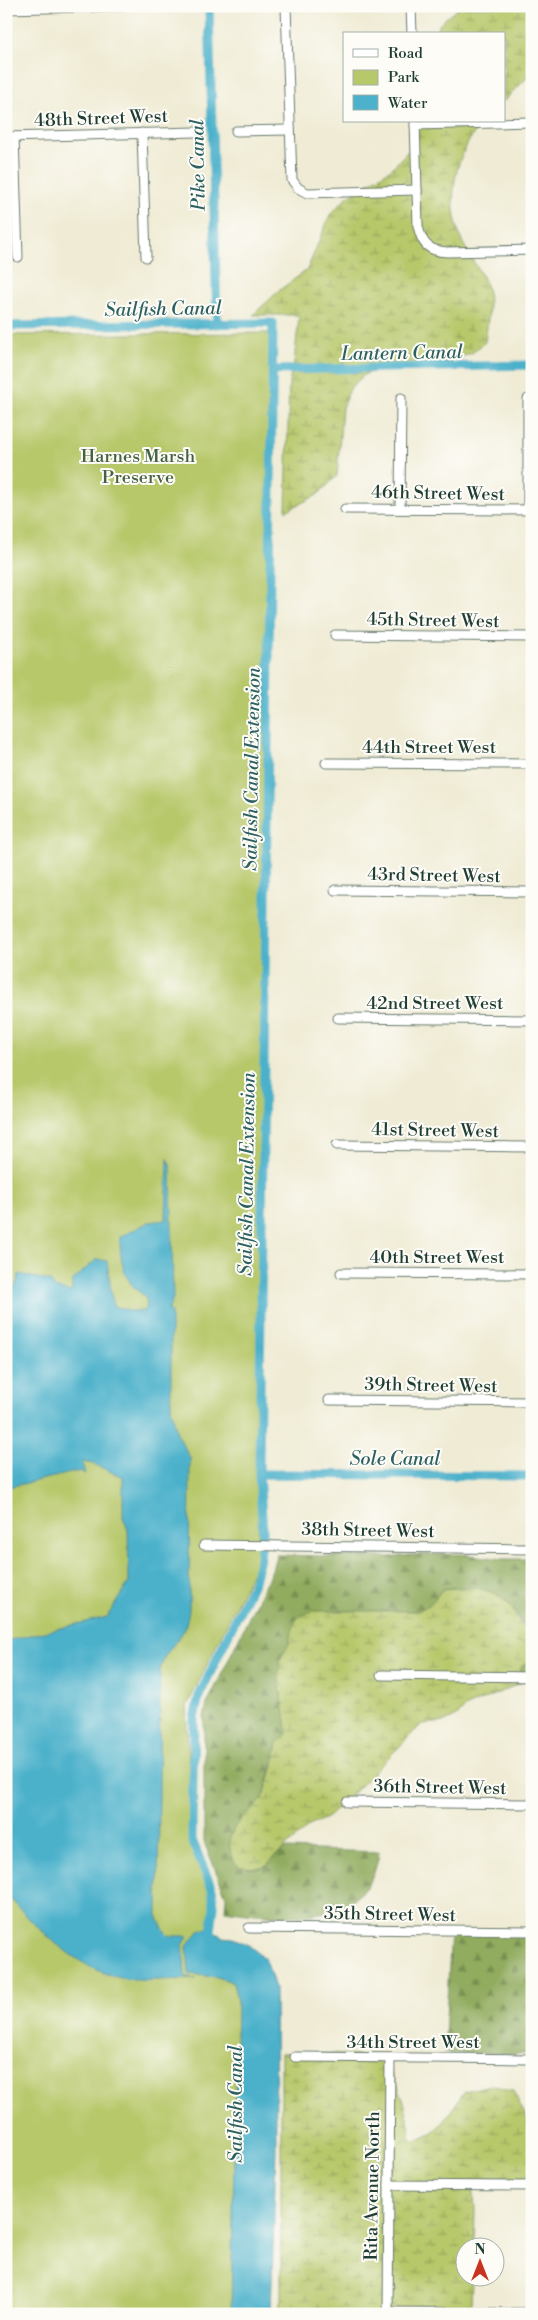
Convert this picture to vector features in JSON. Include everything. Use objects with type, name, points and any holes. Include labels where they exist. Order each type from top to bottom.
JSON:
[{"type":"street","points":[[6,9],[121,6]]},
{"type":"street","points":[[286,6],[292,180],[298,188],[307,192],[417,190]]},
{"type":"street","points":[[411,6],[412,32]]},
{"type":"street","points":[[532,122],[415,123],[418,226],[422,241],[428,248],[436,252],[532,250]]},
{"type":"street","points":[[236,131],[290,130]]},
{"type":"street","name":"48th Street West","points":[[10,137],[196,132]]},
{"type":"street","points":[[142,133],[146,257]]},
{"type":"street","points":[[10,137],[18,257]]},
{"type":"street","points":[[400,509],[401,398]]},
{"type":"street","points":[[528,399],[530,510]]},
{"type":"street","name":"46th Street West","points":[[345,508],[530,510]]},
{"type":"street","name":"45th Street West","points":[[335,635],[532,637]]},
{"type":"street","name":"44th Street West","points":[[326,763],[532,764]]},
{"type":"street","name":"43rd Street West","points":[[336,890],[532,892]]},
{"type":"street","name":"42nd Street West","points":[[338,1018],[532,1020]]},
{"type":"street","name":"41st Street West","points":[[337,1145],[532,1147]]},
{"type":"street","name":"40th Street West","points":[[341,1273],[532,1274]]},
{"type":"street","name":"39th Street West","points":[[329,1400],[532,1402]]},
{"type":"street","name":"38th Street West","points":[[204,1545],[532,1549]]},
{"type":"street","points":[[382,1675],[532,1677]]},
{"type":"street","name":"36th Street West","points":[[347,1802],[532,1804]]},
{"type":"street","name":"35th Street West","points":[[249,1928],[532,1932]]},
{"type":"street","name":"34th Street West","points":[[294,2057],[532,2059]]},
{"type":"street","name":"Rita Avenue North","points":[[388,2313],[390,2058]]},
{"type":"street","points":[[388,2185],[532,2186]]},
{"type":"street","points":[[388,2313],[532,2313]]},
{"type":"green space","points":[[460,7],[532,7],[532,73],[506,99],[506,32],[435,32],[442,21]]},
{"type":"green space","points":[[423,122],[483,122],[474,133],[459,162],[455,178],[454,210],[462,241],[484,279],[488,291],[489,313],[485,342],[472,353],[438,365],[378,370],[365,374],[351,387],[342,407],[337,476],[317,495],[286,511],[289,383],[294,362],[299,318],[297,315],[253,315],[281,289],[307,270],[330,215],[347,197],[391,169],[411,148]]},
{"type":"green space","name":"Harnes Marsh Preserve","points":[[270,333],[258,1560],[186,1708],[193,1842],[211,1897],[211,1965],[247,1983],[245,2314],[6,2314],[6,335]]},
{"type":"green space","points":[[462,1554],[502,1559],[532,1559],[532,1677],[515,1685],[522,1666],[528,1661],[526,1627],[504,1599],[488,1591],[460,1587],[443,1589],[430,1604],[418,1611],[314,1611],[298,1618],[283,1655],[281,1666],[280,1692],[287,1734],[278,1743],[263,1799],[231,1833],[248,1868],[263,1868],[285,1849],[379,1852],[372,1877],[359,1895],[341,1907],[319,1913],[296,1916],[225,1910],[226,1896],[204,1842],[204,1717],[207,1704],[272,1570],[276,1555],[387,1557]]},
{"type":"green space","points":[[473,1587],[495,1593],[511,1606],[517,1618],[529,1633],[529,1661],[522,1666],[514,1686],[466,1707],[457,1716],[445,1722],[422,1724],[328,1817],[309,1826],[263,1868],[240,1867],[234,1862],[231,1856],[229,1840],[235,1826],[263,1799],[275,1760],[278,1743],[287,1734],[279,1683],[279,1665],[298,1618],[314,1611],[418,1611],[430,1604],[443,1589]]},
{"type":"green space","points":[[451,1932],[532,1932],[532,2054],[444,2053]]},
{"type":"green space","points":[[281,2053],[359,2056],[377,2061],[386,2068],[398,2086],[406,2108],[411,2140],[420,2139],[436,2129],[465,2091],[491,2085],[513,2091],[532,2128],[532,2172],[524,2179],[473,2180],[474,2238],[456,2238],[456,2288],[472,2288],[471,2310],[523,2314],[281,2314]]},
{"type":"water","points":[[168,1158],[171,1167],[173,1298],[168,1311],[171,1312],[171,1408],[177,1433],[190,1458],[189,1611],[185,1629],[165,1656],[160,1670],[158,1918],[163,1929],[170,1936],[188,1936],[183,1945],[185,1974],[187,1978],[196,1979],[134,1980],[115,1977],[79,1961],[47,1936],[6,1894],[6,1641],[107,1617],[129,1582],[128,1530],[123,1517],[123,1477],[93,1464],[82,1462],[85,1474],[80,1471],[9,1487],[6,1483],[6,1303],[18,1280],[19,1274],[50,1281],[54,1288],[71,1292],[73,1280],[97,1259],[107,1261],[113,1306],[130,1311],[144,1311],[147,1304],[145,1296],[132,1285],[124,1271],[120,1237],[149,1222],[166,1220]]},
{"type":"water","points":[[207,1928],[223,1937],[233,1938],[247,1944],[257,1952],[266,1960],[275,1988],[276,2150],[271,2314],[231,2314],[237,2001],[233,1982],[216,1977],[189,1974],[187,1946],[199,1931]]},
{"type":"waterway","name":"Pike Canal","points":[[209,6],[217,324]]},
{"type":"waterway","name":"Sailfish Canal Extension","points":[[6,326],[273,323],[259,1474],[263,1531],[260,1558],[254,1581],[199,1696],[194,1719],[192,1840],[212,1889],[214,1906],[210,1940]]},
{"type":"waterway","name":"Lantern Canal","points":[[273,370],[532,365]]},
{"type":"waterway","name":"Sole Canal","points":[[259,1474],[532,1476]]},
{"type":"water label","name":"Sailfish Canal","points":[[163,308]]},
{"type":"water label","name":"Sailfish Canal","points":[[235,2104]]}]
